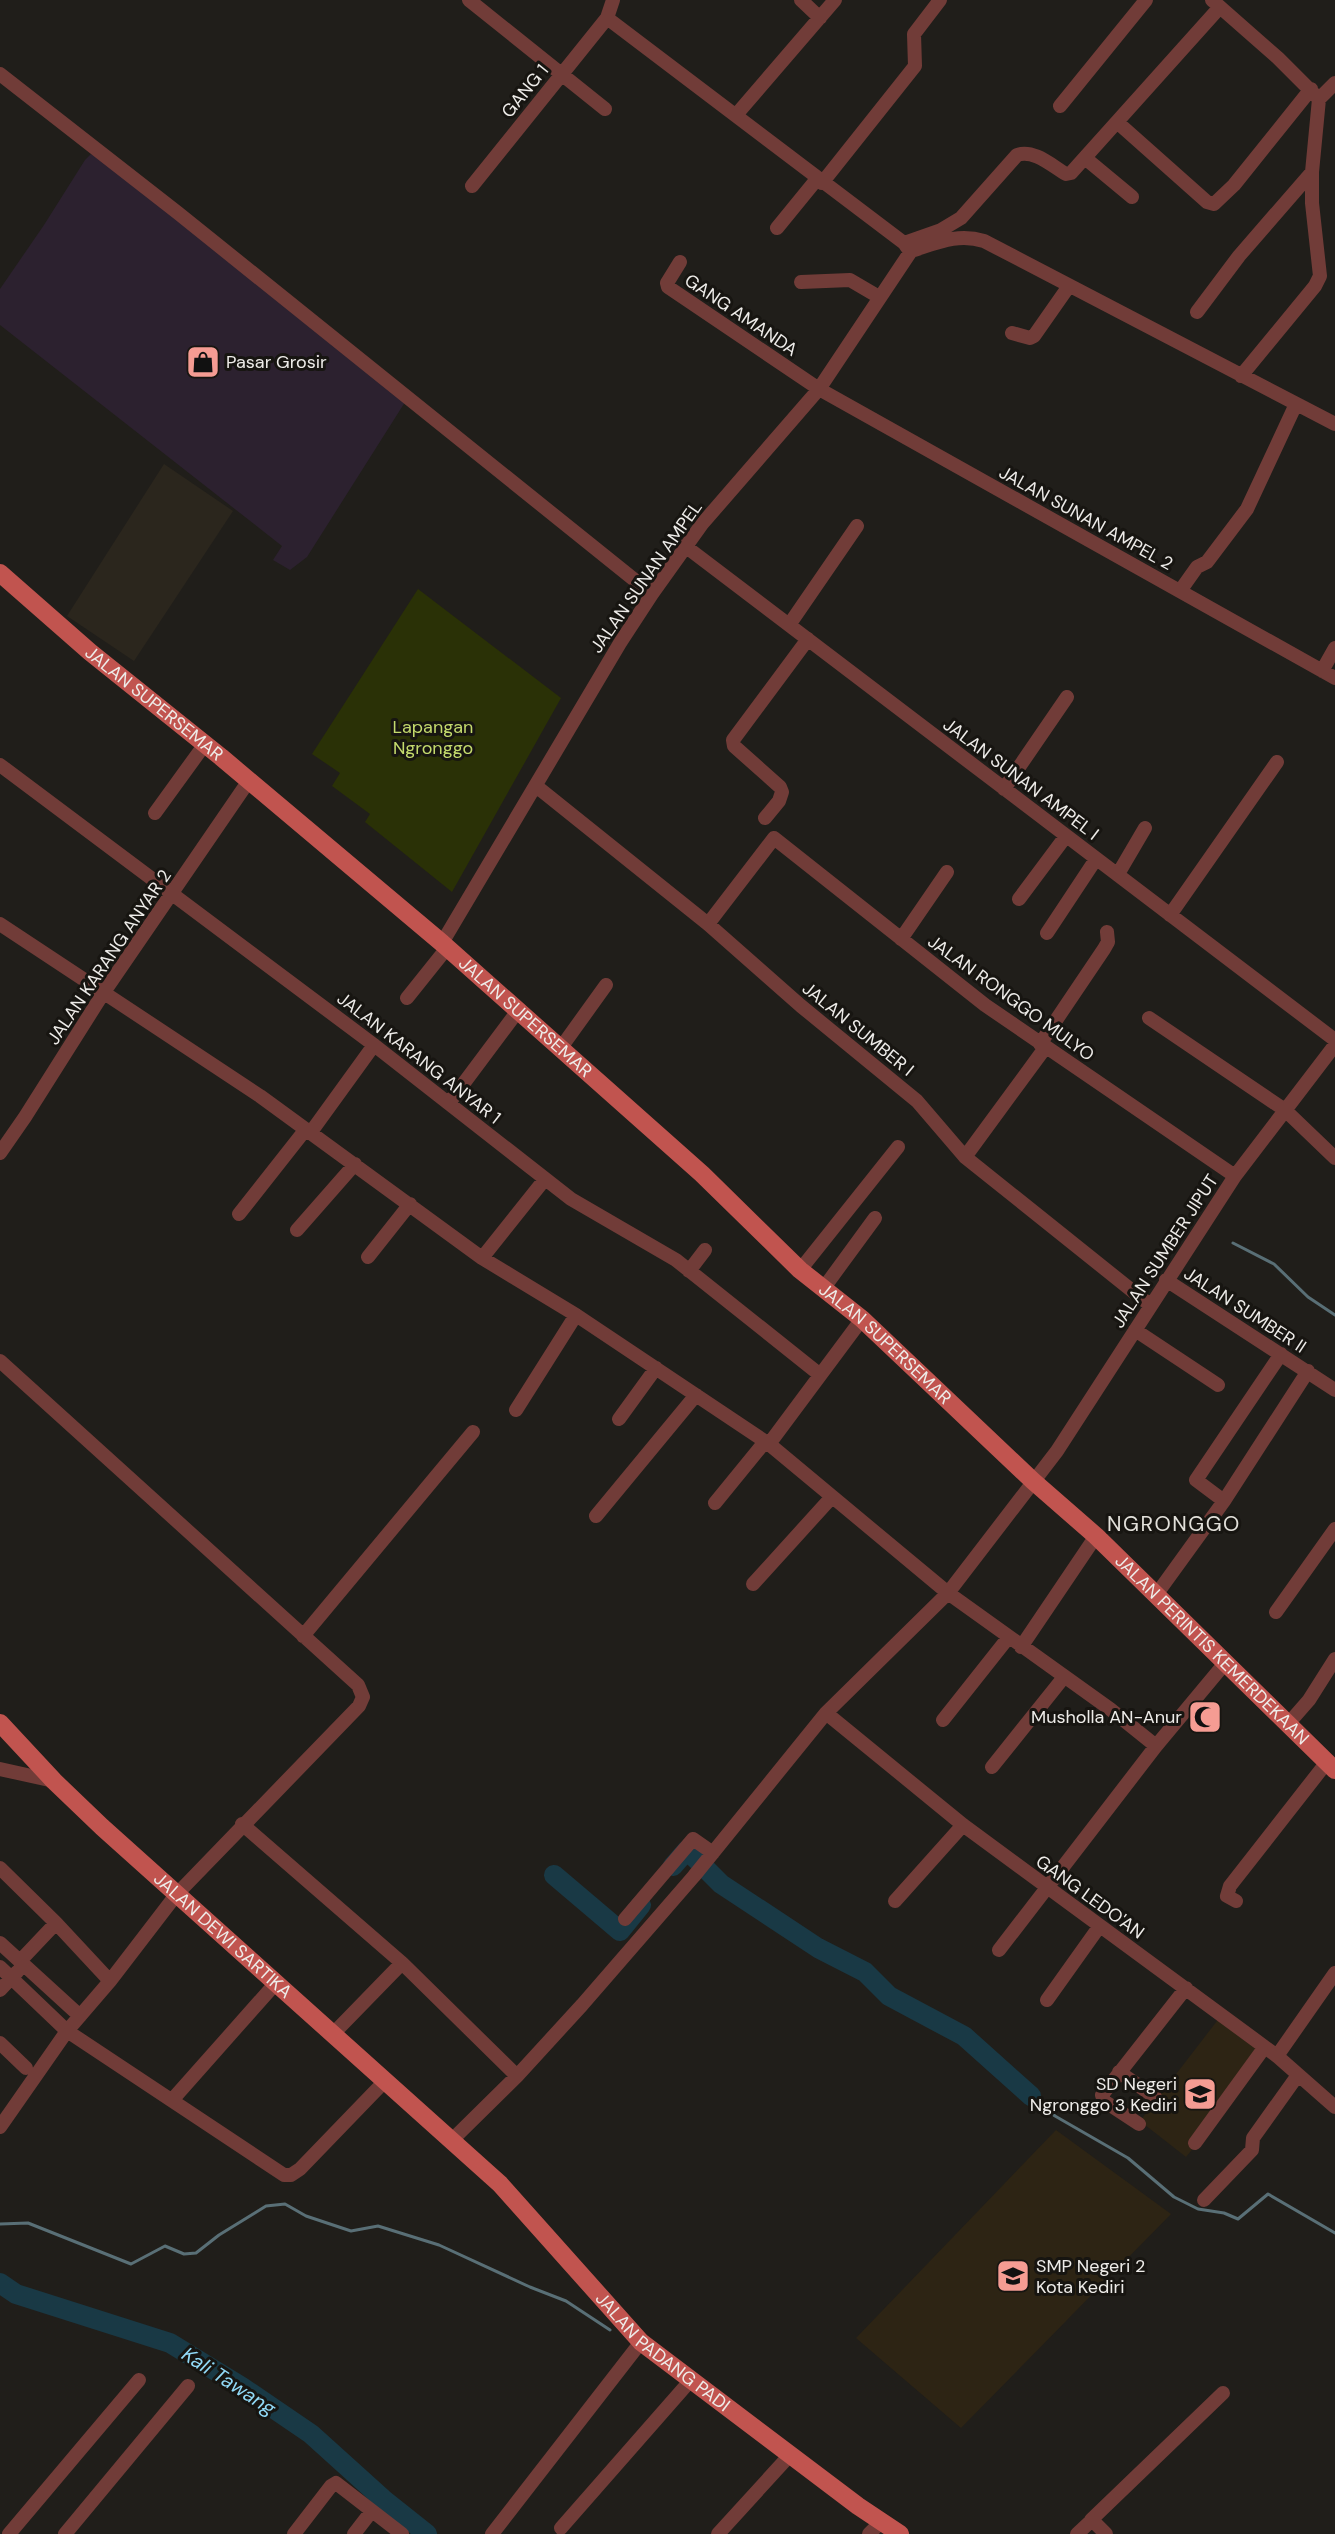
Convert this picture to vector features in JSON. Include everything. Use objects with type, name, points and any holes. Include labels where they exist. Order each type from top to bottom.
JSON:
[{"type":"main road","name":"JALAN SUPERSEMAR","points":[[0,573],[90,652],[205,744],[445,946],[717,1188],[800,1270],[862,1319],[1034,1481]]},
{"type":"main road","name":"JALAN PERINTIS KEMERDEKAAN","points":[[1034,1481],[1096,1536],[1331,1766]]},
{"type":"main road","name":"JALAN DEWI SARTIKA","points":[[0,1723],[54,1781],[176,1895],[451,2141]]},
{"type":"main road","name":"JALAN PADANG PADI","points":[[451,2141],[508,2192],[641,2342],[790,2455],[875,2528],[900,2534]]},
{"type":"street","points":[[469,0],[605,109]]},
{"type":"street","points":[[613,0],[607,18],[907,247],[956,237],[984,241],[1335,424]]},
{"type":"street","points":[[801,0],[820,18]]},
{"type":"street","points":[[736,115],[835,0]]},
{"type":"street","points":[[777,228],[915,66],[914,34],[940,0]]},
{"type":"street","points":[[1060,106],[1146,0]]},
{"type":"street","points":[[907,247],[961,218],[1017,155],[1022,153],[1036,156],[1066,174],[1071,173],[1216,4],[1315,94],[1312,172],[1314,225],[1320,276],[1315,286],[1241,376]]},
{"type":"street","name":"GANG 1","points":[[472,186],[607,18]]},
{"type":"street","points":[[0,74],[178,213],[652,594]]},
{"type":"street","points":[[1117,122],[1207,202],[1214,204],[1315,94],[1335,83]]},
{"type":"street","points":[[1085,158],[1132,197]]},
{"type":"street","points":[[1197,312],[1239,256],[1312,172]]},
{"type":"street","name":"JALAN SUNAN AMPEL","points":[[407,998],[445,946],[536,786],[652,594],[685,546],[819,389],[879,297],[907,247]]},
{"type":"street","name":"GANG AMANDA","points":[[680,262],[667,283],[668,287],[819,389]]},
{"type":"street","points":[[801,282],[850,280],[879,297]]},
{"type":"street","points":[[1012,333],[1030,338],[1034,336],[1069,286]]},
{"type":"street","name":"JALAN SUNAN AMPEL 2","points":[[819,389],[1335,678]]},
{"type":"street","points":[[1180,591],[1197,567],[1207,562],[1247,509],[1296,405]]},
{"type":"street","points":[[789,626],[857,526]]},
{"type":"street","name":"JALAN SUNAN AMPEL I","points":[[685,546],[1335,1040]]},
{"type":"street","points":[[765,818],[779,801],[782,792],[780,787],[734,746],[733,740],[807,639]]},
{"type":"street","points":[[1322,671],[1335,648]]},
{"type":"street","points":[[1004,789],[1067,697]]},
{"type":"street","points":[[155,813],[205,744]]},
{"type":"street","points":[[1170,915],[1277,762]]},
{"type":"street","name":"JALAN KARANG ANYAR 1","points":[[0,765],[374,1045],[545,1179],[571,1198],[676,1260],[819,1374]]},
{"type":"street","name":"JALAN KARANG ANYAR 2","points":[[0,1153],[26,1117],[104,992],[248,782]]},
{"type":"street","name":"JALAN SUMBER I","points":[[536,786],[708,924],[801,1006],[917,1101],[965,1157],[1150,1305]]},
{"type":"street","points":[[1118,874],[1146,828]]},
{"type":"street","points":[[1019,899],[1066,836]]},
{"type":"street","name":"JALAN RONGGO MULYO","points":[[708,924],[774,838],[954,981],[1042,1046],[1235,1176]]},
{"type":"street","points":[[1047,933],[1096,859]]},
{"type":"street","points":[[901,939],[947,872]]},
{"type":"street","points":[[0,924],[190,1048],[355,1164],[482,1258],[576,1314],[767,1443],[948,1593],[1156,1746]]},
{"type":"street","points":[[965,1157],[1042,1046],[1104,949],[1108,942],[1107,932]]},
{"type":"street","points":[[560,1049],[606,985]]},
{"type":"street","points":[[449,1103],[517,1012]]},
{"type":"street","points":[[1149,1018],[1285,1110],[1335,1158]]},
{"type":"street","points":[[239,1214],[308,1131],[374,1045]]},
{"type":"street","name":"JALAN SUMBER JIPUT","points":[[451,2141],[517,2076],[582,2005],[711,1856],[826,1713],[948,1593],[1057,1451],[1235,1176],[1335,1045]]},
{"type":"street","points":[[800,1270],[898,1147]]},
{"type":"street","points":[[297,1230],[355,1164]]},
{"type":"street","points":[[482,1258],[545,1179]]},
{"type":"street","points":[[368,1257],[410,1204]]},
{"type":"street","points":[[823,1289],[875,1218]]},
{"type":"street","points":[[689,1271],[705,1250]]},
{"type":"street","name":"JALAN SUMBER II","points":[[1166,1280],[1335,1390]]},
{"type":"street","points":[[516,1410],[576,1314]]},
{"type":"street","points":[[715,1503],[767,1443],[862,1319]]},
{"type":"street","points":[[1135,1330],[1218,1384]]},
{"type":"street","points":[[1224,1501],[1196,1480],[1281,1354]]},
{"type":"street","points":[[0,1361],[358,1685],[363,1693],[362,1701],[176,1895],[110,1981],[67,2031],[0,2127]]},
{"type":"street","points":[[619,1419],[656,1368]]},
{"type":"street","points":[[1156,1595],[1224,1501],[1308,1371]]},
{"type":"street","points":[[596,1516],[696,1395]]},
{"type":"street","points":[[303,1636],[473,1432]]},
{"type":"street","points":[[753,1584],[831,1498]]},
{"type":"street","points":[[1276,1612],[1335,1529]]},
{"type":"street","points":[[1021,1647],[1096,1536]]},
{"type":"street","points":[[944,1720],[1008,1638]]},
{"type":"street","points":[[1288,1724],[1309,1700],[1335,1659]]},
{"type":"street","points":[[999,1950],[1156,1746],[1226,1662]]},
{"type":"street","points":[[992,1767],[1064,1677]]},
{"type":"street","name":"GANG LEDO'AN","points":[[826,1713],[963,1825],[1099,1927],[1186,1988],[1333,2101]]},
{"type":"street","points":[[1236,1901],[1227,1896],[1230,1886],[1331,1766]]},
{"type":"street","points":[[0,1769],[54,1781]]},
{"type":"street","points":[[242,1824],[402,1963],[517,2076]]},
{"type":"street","points":[[895,1902],[963,1825]]},
{"type":"street","points":[[625,1919],[693,1839],[711,1856]]},
{"type":"street","points":[[0,1868],[110,1981]]},
{"type":"street","points":[[0,1990],[56,1923]]},
{"type":"street","points":[[1047,2001],[1099,1927]]},
{"type":"street","points":[[0,1943],[80,2016]]},
{"type":"street","points":[[332,2035],[402,1963]]},
{"type":"street","points":[[0,1967],[67,2031],[173,2099],[280,2173],[288,2175],[300,2169],[384,2082]]},
{"type":"street","points":[[1277,2056],[1335,1973]]},
{"type":"street","points":[[173,2099],[275,1984]]},
{"type":"street","points":[[1139,2124],[1102,2099],[1103,2093],[1186,1988]]},
{"type":"street","points":[[0,2043],[26,2068]]},
{"type":"street","points":[[1195,2143],[1264,2048]]},
{"type":"street","points":[[1119,2072],[1155,2097]]},
{"type":"street","points":[[1204,2200],[1252,2150],[1253,2138],[1298,2075]]},
{"type":"street","points":[[492,2534],[641,2342]]},
{"type":"street","points":[[9,2534],[139,2380]]},
{"type":"street","points":[[561,2528],[690,2381]]},
{"type":"street","points":[[65,2534],[188,2386]]},
{"type":"street","points":[[1077,2534],[1223,2393]]},
{"type":"street","points":[[718,2534],[790,2455]]},
{"type":"street","points":[[294,2534],[333,2484],[341,2485],[371,2512],[402,2534]]},
{"type":"street","points":[[354,2534],[371,2512]]},
{"type":"street","points":[[1091,2520],[1095,2521],[1106,2534]]},
{"type":"shaded area","name":"Pasar Grosir","points":[[91,154],[407,399],[307,557],[290,570],[273,560],[282,546],[0,325],[0,289]]},
{"type":"shaded area","points":[[164,464],[233,511],[134,661],[67,616]]},
{"type":"shaded area","name":"SD Negeri Ngronggo 3 Kediri","points":[[1220,2017],[1263,2050],[1243,2077],[1245,2086],[1186,2157],[1140,2121]]},
{"type":"shaded area","name":"SMP Negeri 2 Kota Kediri","points":[[1056,2130],[1171,2214],[961,2428],[856,2338]]},
{"type":"green space","name":"Lapangan Ngronggo","points":[[418,589],[561,698],[452,892],[365,822],[370,814],[332,786],[340,773],[312,754]]},
{"type":"waterway","points":[[1233,1243],[1274,1264],[1308,1297],[1335,1315]]},
{"type":"waterway","points":[[673,1866],[687,1850],[721,1884],[818,1948],[865,1972],[889,1996],[964,2036],[1031,2096]]},
{"type":"waterway","points":[[554,1875],[620,1931],[641,1905]]},
{"type":"waterway","points":[[1031,2096],[1055,2116],[1128,2158],[1174,2197],[1198,2209],[1224,2213],[1238,2219],[1268,2194],[1335,2233]]},
{"type":"waterway","points":[[0,2224],[28,2223],[131,2264],[165,2246],[184,2254],[196,2253],[219,2235],[266,2206],[285,2204],[306,2216],[351,2231],[378,2226],[439,2245],[566,2301],[610,2330]]},
{"type":"waterway","name":"Kali Tawang","points":[[0,2283],[16,2294],[170,2343],[242,2387],[311,2434],[383,2499],[427,2534]]},
{"type":"place","name":"Pasar Grosir","points":[[203,362]]},
{"type":"place","name":"Musholla AN-Anur","points":[[1205,1717]]},
{"type":"place","name":"SD Negeri Ngronggo 3 Kediri","points":[[1200,2094]]},
{"type":"place","name":"SMP Negeri 2 Kota Kediri","points":[[1013,2276]]},
{"type":"district","name":"NGRONGGO","points":[[1174,1524]]}]
